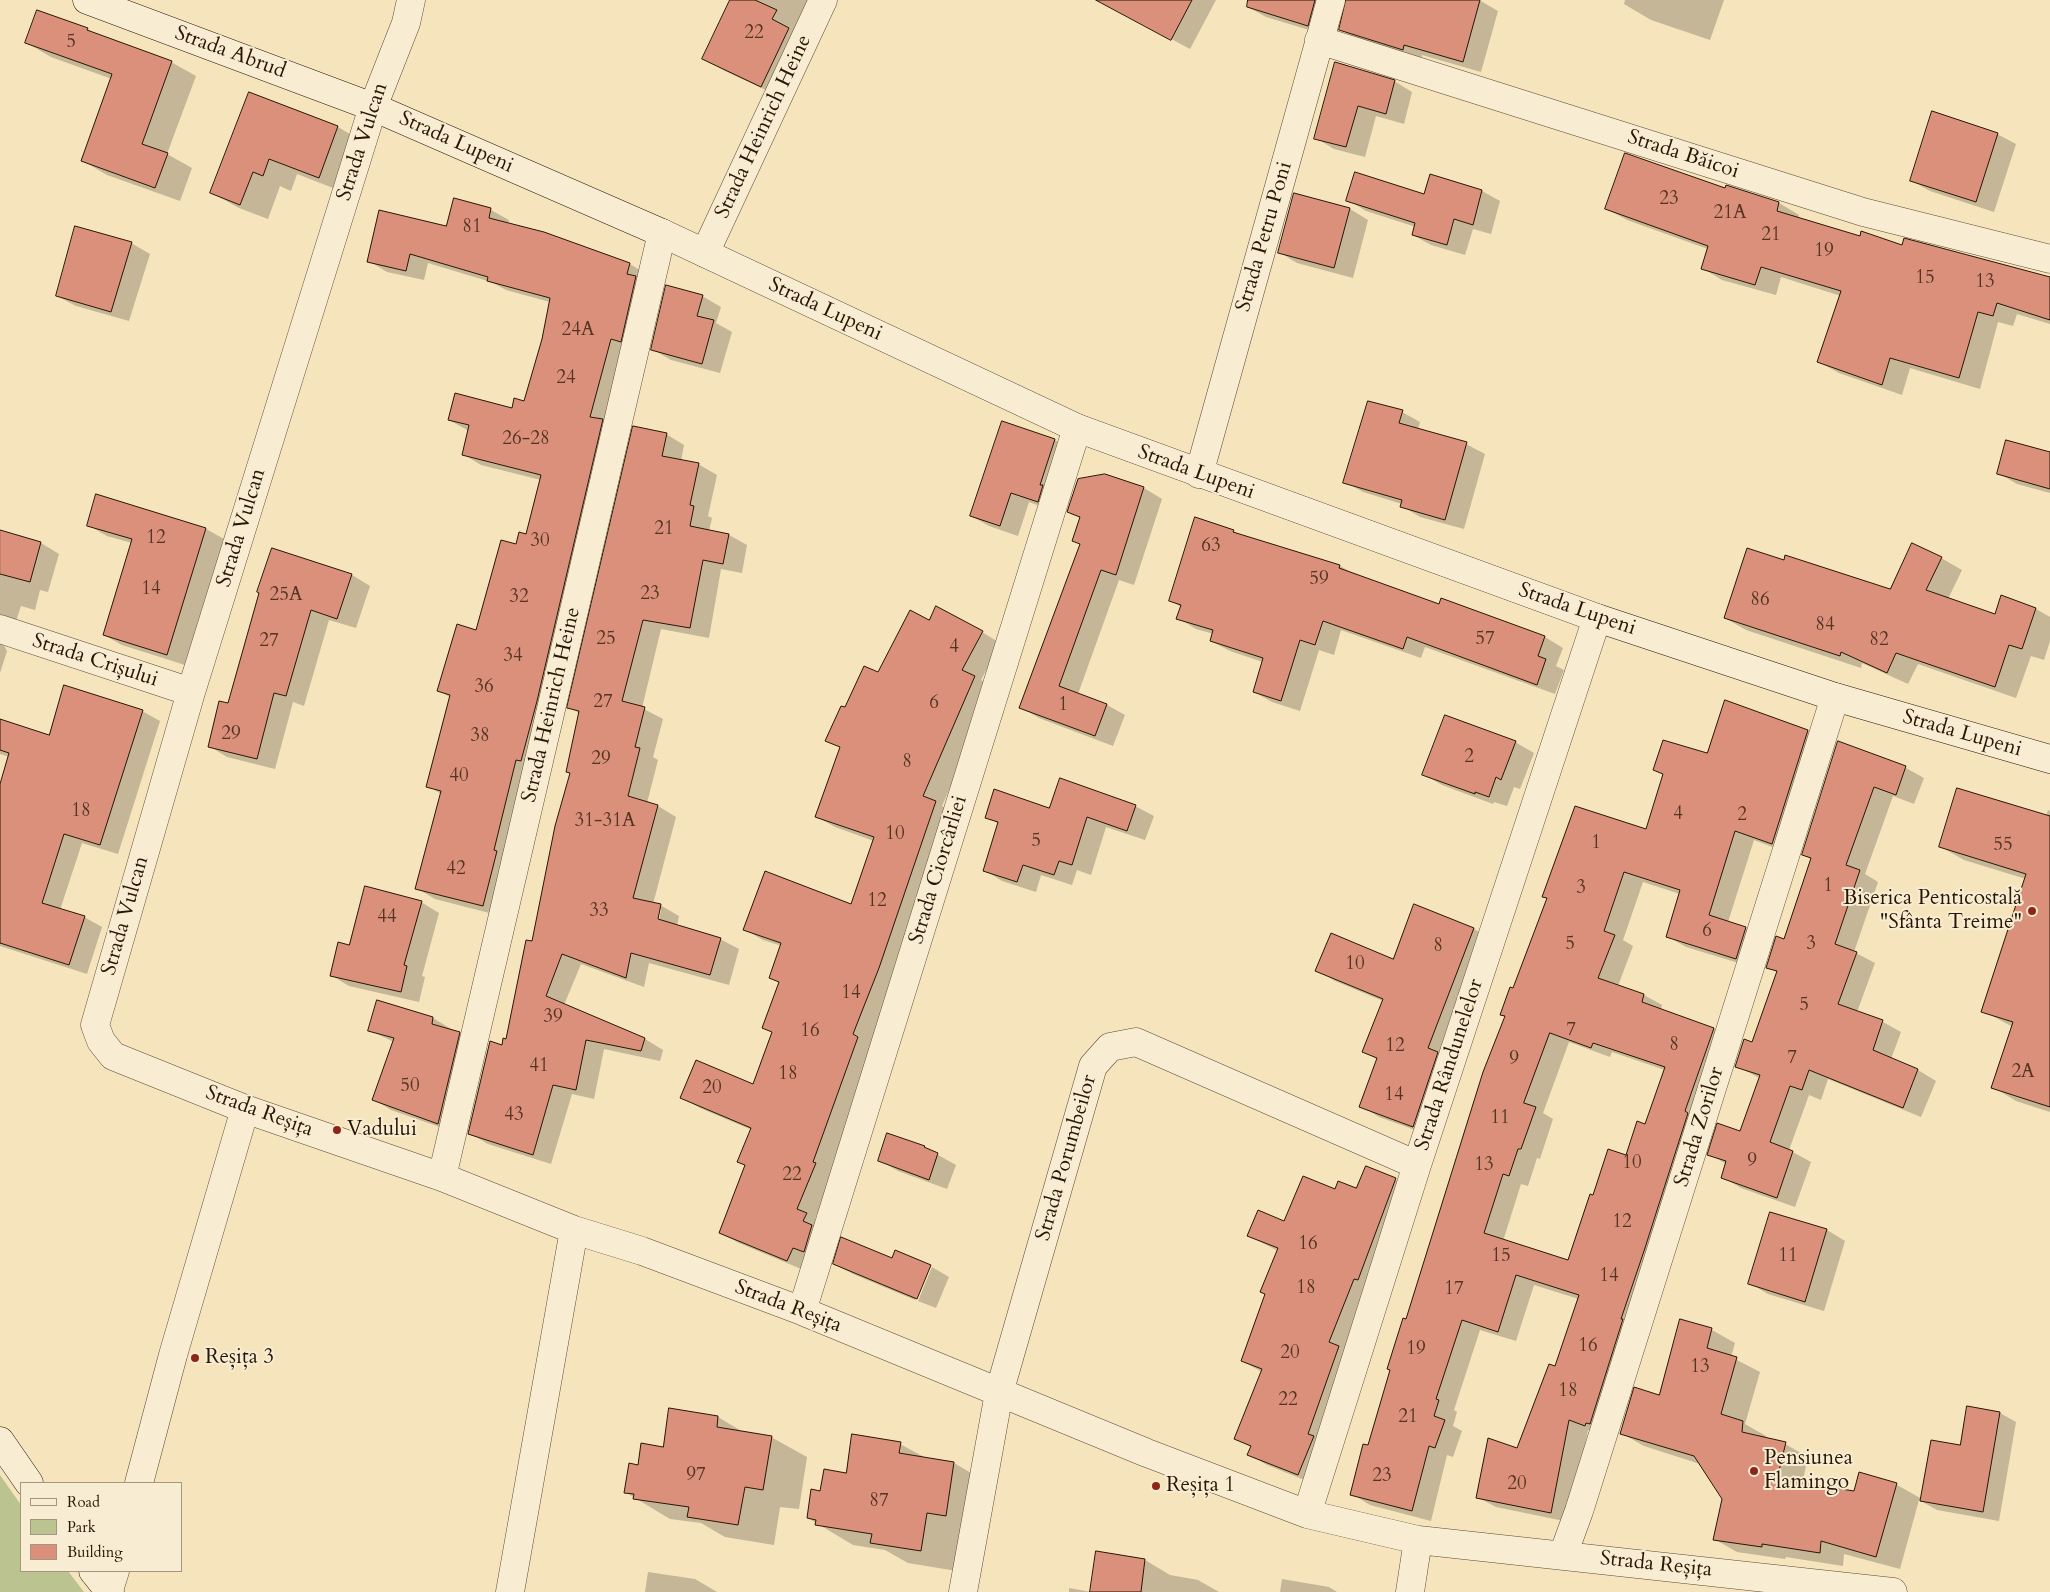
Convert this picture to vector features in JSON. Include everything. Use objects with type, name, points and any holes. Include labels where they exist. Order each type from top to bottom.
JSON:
[{"type":"street","name":"Strada Abrud","points":[[87,0],[373,107]]},
{"type":"street","name":"Strada Vulcan","points":[[113,1056],[101,1041],[95,1025],[191,692],[373,107],[406,22],[411,0]]},
{"type":"street","name":"Strada Heinrich Heine","points":[[705,253],[823,0]]},
{"type":"street","name":"Strada Petru Poni","points":[[1199,474],[1331,0]]},
{"type":"street","name":"Strada Băicoi","points":[[1319,40],[1863,212],[2050,260]]},
{"type":"street","name":"Strada Lupeni","points":[[373,107],[662,233],[1077,428],[1597,618],[1835,697],[2050,759]]},
{"type":"street","name":"Strada Heinrich Heine","points":[[442,1177],[662,233]]},
{"type":"street","name":"Strada Ciorcârliei","points":[[802,1311],[1077,428]]},
{"type":"street","name":"Strada Rândunelelor","points":[[1307,1514],[1417,1165],[1597,618]]},
{"type":"street","name":"Strada Crișului","points":[[0,630],[191,692]]},
{"type":"street","name":"Strada Zorilor","points":[[1563,1556],[1579,1512],[1835,697]]},
{"type":"street","name":"Strada Porumbeilor","points":[[999,1393],[1093,1066],[1110,1047],[1136,1042],[1417,1165]]},
{"type":"street","name":"Strada Reșița","points":[[113,1056],[245,1109],[442,1177],[574,1230],[642,1251],[802,1311],[1147,1453],[1307,1514],[1418,1540],[1883,1591]]},
{"type":"street","points":[[139,1482],[173,1355],[245,1109]]},
{"type":"street","points":[[510,1592],[574,1230]]},
{"type":"street","points":[[963,1592],[999,1393]]},
{"type":"street","points":[[0,1440],[28,1482]]},
{"type":"street","points":[[1410,1592],[1418,1540]]},
{"type":"green space","points":[[0,1475],[20,1504],[20,1572],[69,1572],[84,1592],[0,1592]]},
{"type":"building","points":[[730,0],[755,0],[777,10],[772,19],[789,28],[761,87],[702,59]]},
{"type":"building","points":[[1096,0],[1192,0],[1171,40]]},
{"type":"building","points":[[1248,0],[1315,0],[1308,26],[1247,7]]},
{"type":"building","points":[[1346,0],[1480,0],[1463,62],[1404,45],[1403,50],[1339,30]]},
{"type":"building","points":[[37,10],[172,61],[142,144],[168,153],[155,188],[81,161],[112,74],[25,43]]},
{"type":"building","points":[[1335,62],[1395,80],[1386,114],[1358,106],[1346,147],[1314,139]]},
{"type":"building","points":[[249,92],[338,126],[319,178],[269,159],[263,176],[253,172],[240,205],[210,193]]},
{"type":"building","points":[[1932,111],[1998,133],[1976,202],[1910,181]]},
{"type":"building","points":[[1625,153],[1725,188],[1726,185],[1779,202],[1777,211],[1860,236],[1861,231],[1902,245],[1904,238],[2050,277],[2050,320],[1997,303],[1993,316],[1978,312],[1959,378],[1890,358],[1882,385],[1817,362],[1841,291],[1761,267],[1755,285],[1701,269],[1708,246],[1605,209]]},
{"type":"building","points":[[1355,172],[1424,194],[1430,174],[1482,190],[1473,225],[1454,219],[1447,245],[1412,235],[1415,223],[1346,201]]},
{"type":"building","points":[[1294,193],[1350,208],[1334,268],[1278,253]]},
{"type":"building","points":[[454,198],[491,208],[489,218],[544,232],[630,263],[627,274],[636,276],[621,342],[611,339],[590,417],[603,419],[537,701],[521,761],[516,760],[494,850],[497,851],[483,906],[415,889],[441,791],[426,787],[450,695],[437,691],[457,624],[476,630],[501,540],[516,544],[519,532],[526,534],[541,475],[462,455],[469,425],[448,420],[455,393],[512,408],[514,398],[524,401],[542,339],[550,298],[487,281],[488,277],[410,254],[406,271],[367,262],[379,210],[446,226]]},
{"type":"building","points":[[75,226],[132,242],[111,312],[56,296]]},
{"type":"building","points":[[666,285],[703,295],[697,316],[714,320],[702,364],[651,350]]},
{"type":"building","points":[[1368,401],[1403,410],[1399,423],[1467,442],[1445,520],[1400,507],[1402,500],[1343,483]]},
{"type":"building","points":[[1002,421],[1055,439],[1040,485],[1043,485],[1038,502],[1011,493],[1000,526],[970,516]]},
{"type":"building","points":[[633,426],[667,433],[662,456],[699,463],[690,505],[694,506],[690,526],[729,534],[723,564],[703,560],[690,628],[643,620],[622,701],[645,707],[635,747],[640,748],[628,796],[658,805],[633,898],[661,904],[658,919],[721,938],[710,975],[631,953],[626,978],[562,954],[546,996],[645,1038],[641,1051],[586,1040],[576,1090],[553,1085],[533,1155],[468,1134],[490,1041],[502,1045],[503,1038],[506,1039],[526,940],[532,941],[555,826],[570,773],[566,772],[579,711],[567,708]]},
{"type":"building","points":[[2006,440],[2050,452],[2050,489],[1997,474]]},
{"type":"building","points":[[1105,474],[1144,487],[1116,575],[1101,570],[1059,686],[1107,704],[1095,736],[1019,708],[1080,544],[1072,541],[1080,517],[1067,512],[1078,479]]},
{"type":"building","points":[[96,494],[206,528],[167,655],[103,635],[132,539],[87,526]]},
{"type":"building","points":[[1195,517],[1234,530],[1233,532],[1340,565],[1339,568],[1439,604],[1441,598],[1545,636],[1538,656],[1546,659],[1537,685],[1407,637],[1403,649],[1323,621],[1315,645],[1300,640],[1281,701],[1253,692],[1263,658],[1210,641],[1213,630],[1176,619],[1181,605],[1169,601]]},
{"type":"building","points":[[0,530],[41,542],[30,582],[0,574]]},
{"type":"building","points":[[1912,543],[1942,557],[1926,590],[1995,614],[2001,595],[2036,608],[2022,649],[2009,645],[1995,687],[1896,653],[1887,673],[1841,652],[1840,656],[1724,618],[1747,548],[1784,560],[1785,555],[1890,589]]},
{"type":"building","points":[[272,548],[352,574],[337,619],[311,610],[286,696],[274,693],[257,759],[208,747],[219,701],[228,703],[259,593],[257,592]]},
{"type":"building","points":[[936,606],[983,631],[962,670],[975,676],[923,796],[936,801],[879,968],[853,1034],[858,1037],[813,1162],[816,1163],[797,1209],[807,1213],[803,1221],[812,1225],[804,1252],[793,1248],[787,1261],[719,1233],[745,1165],[737,1162],[751,1128],[680,1098],[696,1060],[753,1084],[772,1032],[762,1028],[779,982],[769,978],[781,943],[743,930],[765,871],[851,904],[874,837],[815,817],[840,747],[825,741],[841,706],[845,707],[864,666],[878,672],[910,610],[929,620]]},
{"type":"building","points":[[64,685],[143,710],[100,845],[64,834],[42,903],[85,916],[69,965],[0,943],[0,784],[9,753],[0,750],[0,719],[49,735]]},
{"type":"building","points":[[1725,700],[1808,730],[1772,844],[1735,831],[1709,915],[1746,927],[1736,959],[1666,937],[1680,890],[1624,872],[1604,931],[1615,935],[1598,978],[1644,994],[1642,1002],[1714,1028],[1685,1111],[1688,1113],[1621,1319],[1623,1319],[1590,1424],[1586,1423],[1585,1426],[1569,1420],[1551,1513],[1476,1498],[1488,1438],[1517,1448],[1549,1364],[1555,1366],[1579,1295],[1516,1275],[1498,1332],[1462,1320],[1436,1399],[1439,1400],[1434,1416],[1445,1420],[1435,1448],[1429,1446],[1412,1511],[1350,1495],[1363,1444],[1368,1445],[1390,1370],[1387,1369],[1403,1318],[1406,1319],[1483,1072],[1505,1016],[1500,1015],[1510,987],[1513,988],[1547,898],[1542,897],[1575,806],[1646,829],[1663,774],[1653,770],[1663,740],[1707,753]],"holes":[[[1550,1033],[1591,1048],[1593,1043],[1665,1067],[1645,1124],[1637,1121],[1626,1155],[1608,1149],[1593,1195],[1590,1194],[1568,1260],[1484,1233],[1503,1174],[1509,1176],[1536,1107],[1524,1103]]]},
{"type":"building","points":[[1445,715],[1516,741],[1501,780],[1496,777],[1489,797],[1475,792],[1475,794],[1422,775]]},
{"type":"building","points":[[1838,741],[1906,766],[1896,795],[1874,787],[1846,865],[1860,870],[1835,944],[1857,952],[1838,1004],[1883,1020],[1873,1050],[1918,1069],[1903,1108],[1809,1070],[1802,1090],[1790,1086],[1770,1142],[1793,1151],[1777,1198],[1721,1178],[1726,1161],[1707,1155],[1717,1123],[1740,1131],[1760,1075],[1735,1067],[1744,1039],[1752,1042],[1777,971],[1766,968],[1776,936],[1784,939],[1811,858],[1802,855]]},
{"type":"building","points":[[1060,778],[1136,805],[1127,831],[1087,817],[1072,865],[1059,861],[1054,875],[1023,865],[1017,882],[983,871],[998,822],[985,818],[994,789],[1049,808]]},
{"type":"building","points":[[1957,788],[2050,816],[2050,1107],[1991,1088],[2013,1022],[1981,1012],[2026,874],[1939,847]]},
{"type":"building","points":[[365,886],[422,901],[404,965],[407,966],[401,992],[330,976],[338,942],[349,945]]},
{"type":"building","points":[[1414,904],[1474,928],[1428,1048],[1438,1052],[1413,1127],[1359,1107],[1377,1058],[1362,1052],[1383,999],[1315,971],[1331,933],[1393,959]]},
{"type":"building","points":[[377,1000],[433,1017],[432,1024],[460,1032],[438,1124],[372,1100],[394,1038],[368,1031]]},
{"type":"building","points":[[887,1133],[925,1146],[938,1153],[929,1180],[878,1161]]},
{"type":"building","points":[[1366,1166],[1396,1178],[1358,1280],[1354,1279],[1329,1342],[1339,1346],[1308,1434],[1314,1436],[1298,1475],[1247,1455],[1251,1446],[1234,1439],[1262,1369],[1241,1361],[1265,1294],[1260,1292],[1278,1248],[1247,1236],[1258,1210],[1284,1221],[1303,1176],[1335,1189],[1338,1181],[1356,1188]]},
{"type":"building","points":[[1770,1212],[1827,1229],[1805,1302],[1748,1284]]},
{"type":"building","points":[[841,1237],[892,1258],[895,1250],[931,1265],[917,1299],[833,1264]]},
{"type":"building","points":[[1680,1319],[1712,1328],[1707,1348],[1737,1357],[1721,1414],[1743,1421],[1742,1432],[1786,1442],[1777,1479],[1854,1491],[1859,1472],[1897,1483],[1876,1557],[1821,1541],[1820,1553],[1762,1544],[1762,1547],[1713,1540],[1722,1499],[1694,1456],[1620,1434],[1634,1387],[1659,1395]]},
{"type":"building","points":[[1967,1406],[2000,1412],[1983,1512],[1920,1501],[1931,1440],[1960,1445]]},
{"type":"building","points":[[669,1408],[718,1416],[717,1427],[772,1436],[763,1490],[745,1487],[738,1525],[687,1517],[689,1507],[633,1499],[634,1494],[624,1493],[629,1463],[638,1465],[641,1443],[663,1447]]},
{"type":"building","points":[[852,1434],[901,1442],[899,1453],[954,1462],[946,1516],[927,1513],[921,1551],[870,1543],[872,1534],[815,1525],[816,1520],[807,1518],[811,1489],[820,1491],[824,1469],[846,1473]]},
{"type":"building","points":[[1096,1551],[1145,1559],[1141,1592],[1090,1592]]},
{"type":"place","name":"Biserica Penticostală \"Sfânta Treime\"","points":[[2032,911]]},
{"type":"place","name":"Vadului","points":[[337,1130]]},
{"type":"place","name":"Reșița 3","points":[[195,1358]]},
{"type":"place","name":"Pensiunea Flamingo","points":[[1754,1471]]},
{"type":"place","name":"Reșița 1","points":[[1156,1486]]}]
